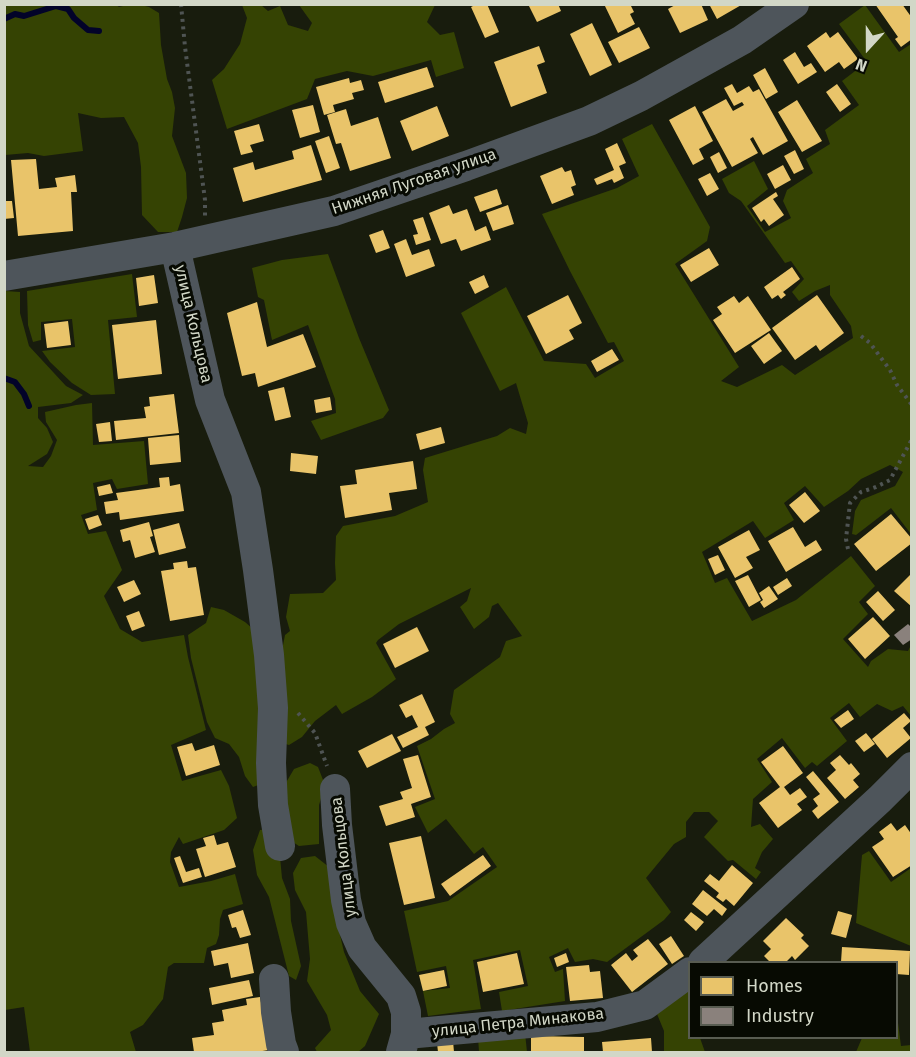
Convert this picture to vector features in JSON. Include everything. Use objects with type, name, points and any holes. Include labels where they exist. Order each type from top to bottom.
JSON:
[{"type":"street","name":"Нижняя Луговая улица","points":[[4,276],[204,242],[334,211],[466,166],[589,121],[641,96],[742,40],[794,4]]},
{"type":"street","name":"улица Кольцова","points":[[175,247],[210,400],[246,492],[269,655],[273,708],[273,805],[280,846]]},
{"type":"street","points":[[705,961],[912,767]]},
{"type":"street","name":"улица Кольцова","points":[[336,789],[337,825],[351,923],[362,948],[401,996],[406,1012],[404,1044]]},
{"type":"street","name":"улица Петра Минакова","points":[[404,1044],[597,1017],[645,1005],[688,973]]},
{"type":"street","points":[[274,979],[276,1012],[284,1053]]},
{"type":"path","points":[[181,4],[184,47],[206,200],[204,242]]},
{"type":"path","points":[[861,336],[870,343],[912,405]]},
{"type":"path","points":[[848,549],[846,539],[850,503],[861,492],[890,480],[912,439]]},
{"type":"path","points":[[297,712],[315,733],[336,789]]},
{"type":"green space","points":[[115,4],[119,7],[141,5],[159,13],[161,45],[175,108],[172,136],[186,173],[187,198],[177,232],[158,232],[142,215],[138,143],[124,117],[101,118],[78,113],[83,151],[44,156],[28,153],[5,155],[4,5]]},
{"type":"green space","points":[[242,5],[261,5],[268,11],[280,6],[288,25],[308,31],[312,23],[299,5],[435,5],[427,22],[440,35],[454,32],[464,68],[436,77],[431,60],[373,76],[347,71],[315,79],[307,99],[227,129],[212,80],[224,69],[240,44],[247,18]]},
{"type":"green space","points":[[865,5],[899,52],[911,44],[911,534],[891,508],[856,535],[852,534],[855,511],[861,500],[895,486],[903,472],[890,465],[861,479],[824,507],[805,486],[784,503],[794,520],[765,538],[753,521],[702,552],[715,583],[727,578],[752,621],[796,600],[851,556],[875,586],[859,602],[868,614],[843,639],[868,667],[871,661],[888,649],[908,651],[911,645],[911,716],[903,706],[892,711],[877,704],[860,717],[849,703],[830,718],[847,741],[817,766],[812,762],[805,768],[782,738],[757,759],[772,782],[753,799],[751,827],[760,824],[773,839],[762,852],[755,868],[761,872],[756,879],[733,860],[728,861],[704,837],[718,821],[709,812],[694,812],[686,822],[686,837],[674,844],[646,878],[671,912],[664,920],[607,962],[593,959],[575,962],[568,948],[549,957],[555,972],[563,969],[565,1001],[502,1011],[499,992],[528,986],[520,950],[473,960],[481,1009],[428,1016],[423,991],[450,988],[446,966],[417,972],[404,911],[448,901],[497,867],[483,847],[474,854],[446,819],[428,833],[415,807],[435,799],[417,746],[455,723],[450,714],[454,690],[500,657],[506,641],[522,636],[498,603],[492,606],[489,617],[474,629],[460,607],[467,601],[471,588],[399,624],[378,640],[376,643],[396,679],[372,697],[342,714],[336,705],[315,721],[302,737],[289,745],[278,742],[278,671],[285,635],[290,631],[286,617],[290,594],[323,593],[336,580],[336,536],[343,526],[395,516],[428,502],[423,470],[425,458],[497,436],[510,428],[526,434],[528,423],[516,383],[500,391],[461,313],[506,287],[544,361],[586,364],[595,378],[624,361],[614,342],[608,343],[542,214],[617,188],[639,176],[622,139],[652,124],[710,227],[707,241],[675,264],[739,367],[721,381],[737,387],[782,365],[795,375],[853,338],[851,326],[830,295],[830,285],[799,301],[792,292],[804,279],[791,261],[785,263],[741,201],[729,193],[722,179],[754,161],[768,189],[747,206],[765,232],[791,218],[783,201],[787,190],[813,173],[806,159],[830,144],[825,130],[859,105],[842,81],[867,62],[839,24]]},
{"type":"green space","points":[[328,254],[389,410],[383,418],[321,440],[311,421],[336,413],[335,399],[308,325],[272,340],[264,300],[258,297],[252,268],[282,260]]},
{"type":"green space","points":[[132,274],[137,317],[108,320],[115,394],[91,395],[72,383],[42,351],[75,347],[72,319],[41,322],[41,340],[33,342],[28,325],[27,291]]},
{"type":"green space","points":[[5,291],[20,292],[20,313],[29,346],[66,386],[83,395],[71,403],[38,407],[38,418],[47,428],[53,442],[47,454],[28,466],[43,467],[51,456],[57,440],[46,422],[45,412],[76,405],[92,403],[93,445],[144,441],[148,484],[117,489],[112,479],[93,483],[97,510],[81,515],[88,534],[106,531],[122,570],[104,596],[120,629],[142,642],[184,635],[206,730],[171,745],[182,781],[221,770],[229,786],[237,818],[224,830],[183,844],[179,837],[171,852],[170,862],[179,887],[235,874],[243,904],[223,910],[216,944],[207,948],[204,963],[174,963],[168,967],[163,999],[143,1025],[130,1032],[136,1052],[30,1052],[24,1007],[5,1010]]},
{"type":"green space","points":[[211,607],[224,610],[245,622],[260,635],[261,784],[253,787],[245,776],[239,757],[229,744],[215,738],[207,722],[191,658],[188,635],[206,623]]},
{"type":"green space","points":[[310,763],[318,767],[325,785],[319,805],[319,844],[299,846],[288,839],[281,791],[294,769]]},
{"type":"green space","points":[[266,829],[280,857],[282,878],[290,899],[291,921],[301,966],[296,980],[289,976],[269,897],[257,875],[253,850],[260,830]]},
{"type":"green space","points":[[869,851],[891,882],[911,868],[911,946],[856,923],[862,855]]},
{"type":"green space","points":[[315,856],[329,867],[333,905],[344,952],[360,991],[379,1014],[365,1046],[358,1052],[317,1052],[315,1048],[331,1030],[327,1015],[307,981],[310,959],[306,912],[295,890],[293,873],[301,858]]},
{"type":"green space","points":[[688,991],[688,1039],[700,1039],[705,1052],[664,1052],[664,1031],[657,1014]]},
{"type":"green space","points":[[898,1023],[901,1046],[911,1045],[911,1052],[856,1052],[862,1039],[898,1039]]},
{"type":"green space","points":[[525,1033],[527,1052],[479,1052],[478,1037]]},
{"type":"building: Homes","points":[[477,4],[487,4],[499,32],[485,38],[471,7]]},
{"type":"building: Homes","points":[[528,4],[558,4],[561,11],[537,22]]},
{"type":"building: Homes","points":[[604,4],[630,4],[634,12],[630,14],[635,24],[618,33]]},
{"type":"building: Homes","points":[[677,4],[701,4],[708,20],[680,33],[668,9]]},
{"type":"building: Homes","points":[[709,4],[743,4],[717,19]]},
{"type":"building: Homes","points":[[875,4],[902,4],[912,18],[912,39],[901,47],[895,39],[898,37]]},
{"type":"building: Homes","points":[[592,23],[612,65],[590,76],[570,34]]},
{"type":"building: Homes","points":[[639,27],[650,48],[619,63],[608,42]]},
{"type":"building: Homes","points":[[826,32],[830,38],[838,32],[858,59],[844,69],[839,62],[825,72],[807,46]]},
{"type":"building: Homes","points":[[539,46],[545,62],[537,65],[547,93],[511,107],[494,62]]},
{"type":"building: Homes","points":[[795,52],[804,67],[811,63],[817,72],[798,84],[783,60]]},
{"type":"building: Homes","points":[[427,67],[434,87],[385,103],[378,82]]},
{"type":"building: Homes","points":[[765,68],[778,92],[766,99],[753,75]]},
{"type":"building: Homes","points":[[349,78],[350,83],[361,80],[364,90],[352,93],[354,99],[333,105],[335,112],[324,115],[316,87]]},
{"type":"building: Homes","points":[[732,84],[737,93],[749,86],[753,92],[759,89],[788,141],[763,155],[753,137],[750,139],[758,153],[732,167],[702,112],[726,99],[733,111],[744,105],[742,102],[734,106],[724,88]]},
{"type":"building: Homes","points":[[837,84],[851,104],[840,112],[826,92]]},
{"type":"building: Homes","points":[[797,100],[822,141],[802,152],[778,112]]},
{"type":"building: Homes","points":[[313,105],[320,132],[300,138],[292,110]]},
{"type":"building: Homes","points":[[437,106],[449,136],[412,151],[400,121]]},
{"type":"building: Homes","points":[[695,106],[713,141],[699,149],[704,159],[693,165],[669,120]]},
{"type":"building: Homes","points":[[346,109],[351,126],[378,117],[391,158],[350,171],[341,143],[336,144],[327,115]]},
{"type":"building: Homes","points":[[259,124],[264,141],[250,145],[253,152],[241,155],[234,131]]},
{"type":"building: Homes","points":[[329,136],[340,168],[326,173],[315,141]]},
{"type":"building: Homes","points":[[617,143],[626,163],[619,166],[624,178],[614,183],[612,179],[597,185],[594,179],[614,170],[605,149]]},
{"type":"building: Homes","points":[[311,145],[322,180],[243,202],[233,168],[253,162],[255,170],[294,159],[292,151]]},
{"type":"building: Homes","points":[[795,150],[804,169],[794,174],[784,156]]},
{"type":"building: Homes","points":[[719,152],[727,168],[718,173],[710,157]]},
{"type":"building: Homes","points":[[36,159],[39,189],[57,187],[55,178],[75,175],[77,192],[71,192],[73,231],[18,236],[11,160]]},
{"type":"building: Homes","points":[[783,165],[791,180],[775,189],[767,174]]},
{"type":"building: Homes","points":[[562,167],[565,172],[571,170],[576,185],[571,187],[574,195],[552,204],[540,176]]},
{"type":"building: Homes","points":[[710,173],[719,189],[707,196],[698,179]]},
{"type":"building: Homes","points":[[497,189],[502,204],[480,212],[474,197]]},
{"type":"building: Homes","points":[[776,192],[778,196],[773,199],[784,215],[769,226],[764,219],[761,222],[752,208]]},
{"type":"building: Homes","points":[[4,201],[12,201],[14,218],[4,219]]},
{"type":"building: Homes","points":[[449,205],[453,214],[467,209],[475,231],[486,226],[491,240],[461,251],[456,239],[441,244],[429,213]]},
{"type":"building: Homes","points":[[508,205],[514,224],[493,231],[486,213]]},
{"type":"building: Homes","points":[[423,217],[431,240],[416,245],[413,235],[418,234],[413,220]]},
{"type":"building: Homes","points":[[383,230],[390,248],[376,253],[369,235]]},
{"type":"building: Homes","points":[[406,239],[412,255],[429,249],[435,266],[406,277],[394,244]]},
{"type":"building: Homes","points":[[709,248],[719,265],[691,282],[680,265]]},
{"type":"building: Homes","points":[[792,267],[800,279],[783,292],[786,295],[781,299],[778,295],[772,299],[764,287]]},
{"type":"building: Homes","points":[[154,275],[158,303],[139,306],[136,278]]},
{"type":"building: Homes","points":[[484,275],[489,287],[475,294],[469,282]]},
{"type":"building: Homes","points":[[568,295],[582,323],[569,330],[574,339],[546,354],[527,316]]},
{"type":"building: Homes","points":[[817,295],[844,333],[820,351],[816,345],[795,360],[772,328]]},
{"type":"building: Homes","points":[[734,296],[739,303],[748,296],[771,330],[735,353],[713,320],[722,314],[717,307]]},
{"type":"building: Homes","points":[[257,302],[267,347],[303,334],[316,367],[258,387],[255,373],[242,376],[227,313]]},
{"type":"building: Homes","points":[[156,320],[162,374],[118,379],[112,325]]},
{"type":"building: Homes","points":[[68,321],[71,345],[47,348],[44,324]]},
{"type":"building: Homes","points":[[769,333],[782,351],[764,364],[751,346]]},
{"type":"building: Homes","points":[[612,349],[619,360],[597,372],[591,361]]},
{"type":"building: Homes","points":[[284,387],[291,417],[275,421],[268,391]]},
{"type":"building: Homes","points":[[174,394],[179,433],[116,440],[114,421],[146,418],[144,407],[150,406],[149,397]]},
{"type":"building: Homes","points":[[330,397],[332,410],[316,413],[314,400]]},
{"type":"building: Homes","points":[[110,422],[112,441],[99,442],[96,424]]},
{"type":"building: Homes","points":[[441,427],[445,443],[420,450],[416,434]]},
{"type":"building: Homes","points":[[179,435],[181,462],[150,465],[148,438]]},
{"type":"building: Homes","points":[[291,453],[318,456],[316,474],[290,471]]},
{"type":"building: Homes","points":[[413,461],[417,489],[389,493],[392,510],[345,518],[340,486],[357,484],[355,470]]},
{"type":"building: Homes","points":[[169,477],[170,486],[180,484],[184,511],[120,520],[119,512],[106,514],[104,502],[118,500],[116,493],[160,487],[159,478]]},
{"type":"building: Homes","points":[[110,484],[113,493],[99,496],[97,487]]},
{"type":"building: Homes","points":[[805,492],[820,511],[804,523],[789,505]]},
{"type":"building: Homes","points":[[891,514],[912,539],[912,543],[876,571],[854,544]]},
{"type":"building: Homes","points":[[98,515],[102,525],[89,530],[85,519]]},
{"type":"building: Homes","points":[[149,522],[153,536],[150,537],[155,552],[135,558],[130,540],[123,542],[120,530]]},
{"type":"building: Homes","points":[[179,523],[186,548],[159,555],[153,530]]},
{"type":"building: Homes","points":[[793,527],[805,547],[816,540],[822,550],[786,572],[768,541]]},
{"type":"building: Homes","points":[[749,530],[760,550],[746,557],[753,568],[735,578],[718,547]]},
{"type":"building: Homes","points":[[718,555],[725,570],[715,575],[708,559]]},
{"type":"building: Homes","points":[[187,561],[188,568],[196,567],[204,615],[170,621],[161,571],[174,569],[173,563]]},
{"type":"building: Homes","points":[[912,573],[912,607],[894,591]]},
{"type":"building: Homes","points":[[748,575],[761,600],[749,607],[735,581]]},
{"type":"building: Homes","points":[[787,578],[792,586],[778,595],[773,587]]},
{"type":"building: Homes","points":[[134,580],[141,594],[124,602],[117,587]]},
{"type":"building: Homes","points":[[769,586],[778,599],[764,608],[760,602],[763,600],[759,593]]},
{"type":"building: Homes","points":[[878,591],[895,610],[883,621],[866,602]]},
{"type":"building: Homes","points":[[139,611],[145,626],[132,631],[126,616]]},
{"type":"building: Homes","points":[[873,617],[890,636],[865,659],[848,639]]},
{"type":"building: Homes","points":[[417,627],[429,651],[395,668],[383,644]]},
{"type":"building: Homes","points":[[422,694],[435,722],[425,727],[429,735],[403,748],[397,737],[418,727],[412,715],[406,718],[399,705]]},
{"type":"building: Homes","points":[[848,710],[854,719],[841,728],[834,720]]},
{"type":"building: Homes","points":[[904,713],[911,721],[903,728],[911,738],[887,758],[872,739]]},
{"type":"building: Homes","points":[[866,733],[875,744],[864,752],[855,741]]},
{"type":"building: Homes","points":[[392,734],[401,751],[367,768],[358,751]]},
{"type":"building: Homes","points":[[192,743],[195,751],[214,745],[220,765],[186,776],[177,747]]},
{"type":"building: Homes","points":[[783,746],[803,773],[784,787],[790,795],[800,788],[807,797],[797,804],[802,810],[778,828],[759,803],[780,787],[761,762]]},
{"type":"building: Homes","points":[[418,755],[431,797],[411,804],[415,817],[386,826],[379,806],[403,799],[400,792],[412,788],[403,759]]},
{"type":"building: Homes","points":[[840,755],[860,774],[853,780],[859,787],[845,799],[827,778],[836,770],[830,763]]},
{"type":"building: Homes","points":[[813,771],[839,802],[818,819],[812,811],[818,806],[813,799],[820,794],[806,777]]},
{"type":"building: Homes","points":[[891,823],[897,831],[905,825],[912,835],[912,865],[893,877],[872,847],[884,839],[879,832]]},
{"type":"building: Homes","points":[[214,835],[217,845],[228,842],[236,867],[205,877],[196,849],[206,846],[203,838]]},
{"type":"building: Homes","points":[[421,836],[435,898],[404,905],[389,843]]},
{"type":"building: Homes","points":[[483,855],[491,866],[450,896],[441,884]]},
{"type":"building: Homes","points":[[180,856],[186,872],[199,868],[202,877],[183,883],[174,858]]},
{"type":"building: Homes","points":[[732,865],[753,883],[734,906],[726,899],[723,902],[716,897],[719,893],[704,881],[710,874],[719,881]]},
{"type":"building: Homes","points":[[703,890],[727,909],[722,916],[714,909],[707,916],[692,904]]},
{"type":"building: Homes","points":[[243,910],[251,935],[240,938],[236,927],[232,928],[228,915]]},
{"type":"building: Homes","points":[[838,911],[852,915],[846,938],[831,934]]},
{"type":"building: Homes","points":[[691,912],[704,922],[696,931],[684,920]]},
{"type":"building: Homes","points":[[786,918],[804,935],[801,938],[809,946],[795,960],[792,956],[787,961],[769,961],[764,956],[771,949],[763,941]]},
{"type":"building: Homes","points":[[671,936],[684,956],[672,964],[659,944]]},
{"type":"building: Homes","points":[[648,939],[668,964],[632,992],[611,965],[626,953],[632,961],[638,956],[633,950]]},
{"type":"building: Homes","points":[[248,943],[254,973],[231,978],[228,963],[214,966],[211,951]]},
{"type":"building: Homes","points":[[842,947],[910,951],[909,975],[898,974],[898,961],[841,961]]},
{"type":"building: Homes","points":[[517,953],[524,984],[483,992],[477,962]]},
{"type":"building: Homes","points":[[566,953],[569,962],[557,967],[554,958]]},
{"type":"building: Homes","points":[[589,965],[590,972],[600,971],[603,998],[570,1001],[566,967]]},
{"type":"building: Homes","points":[[444,970],[447,986],[423,991],[419,975]]},
{"type":"building: Homes","points":[[249,980],[253,996],[212,1005],[209,988]]},
{"type":"building: Homes","points":[[260,997],[269,1050],[194,1052],[192,1038],[214,1035],[212,1023],[224,1021],[222,1010],[247,1005],[246,999]]},
{"type":"building: Homes","points":[[531,1036],[584,1037],[584,1052],[531,1052]]},
{"type":"building: Homes","points":[[651,1038],[652,1052],[603,1052],[602,1042]]},
{"type":"building: Homes","points":[[453,1041],[454,1052],[438,1052],[437,1043]]},
{"type":"building: Industry","points":[[908,624],[912,628],[912,639],[903,645],[894,635]]},
{"type":"waterway","points":[[4,19],[15,14],[24,16],[56,6],[68,9],[74,18],[88,30],[99,31]]},
{"type":"waterway","points":[[4,378],[15,382],[29,406]]}]
